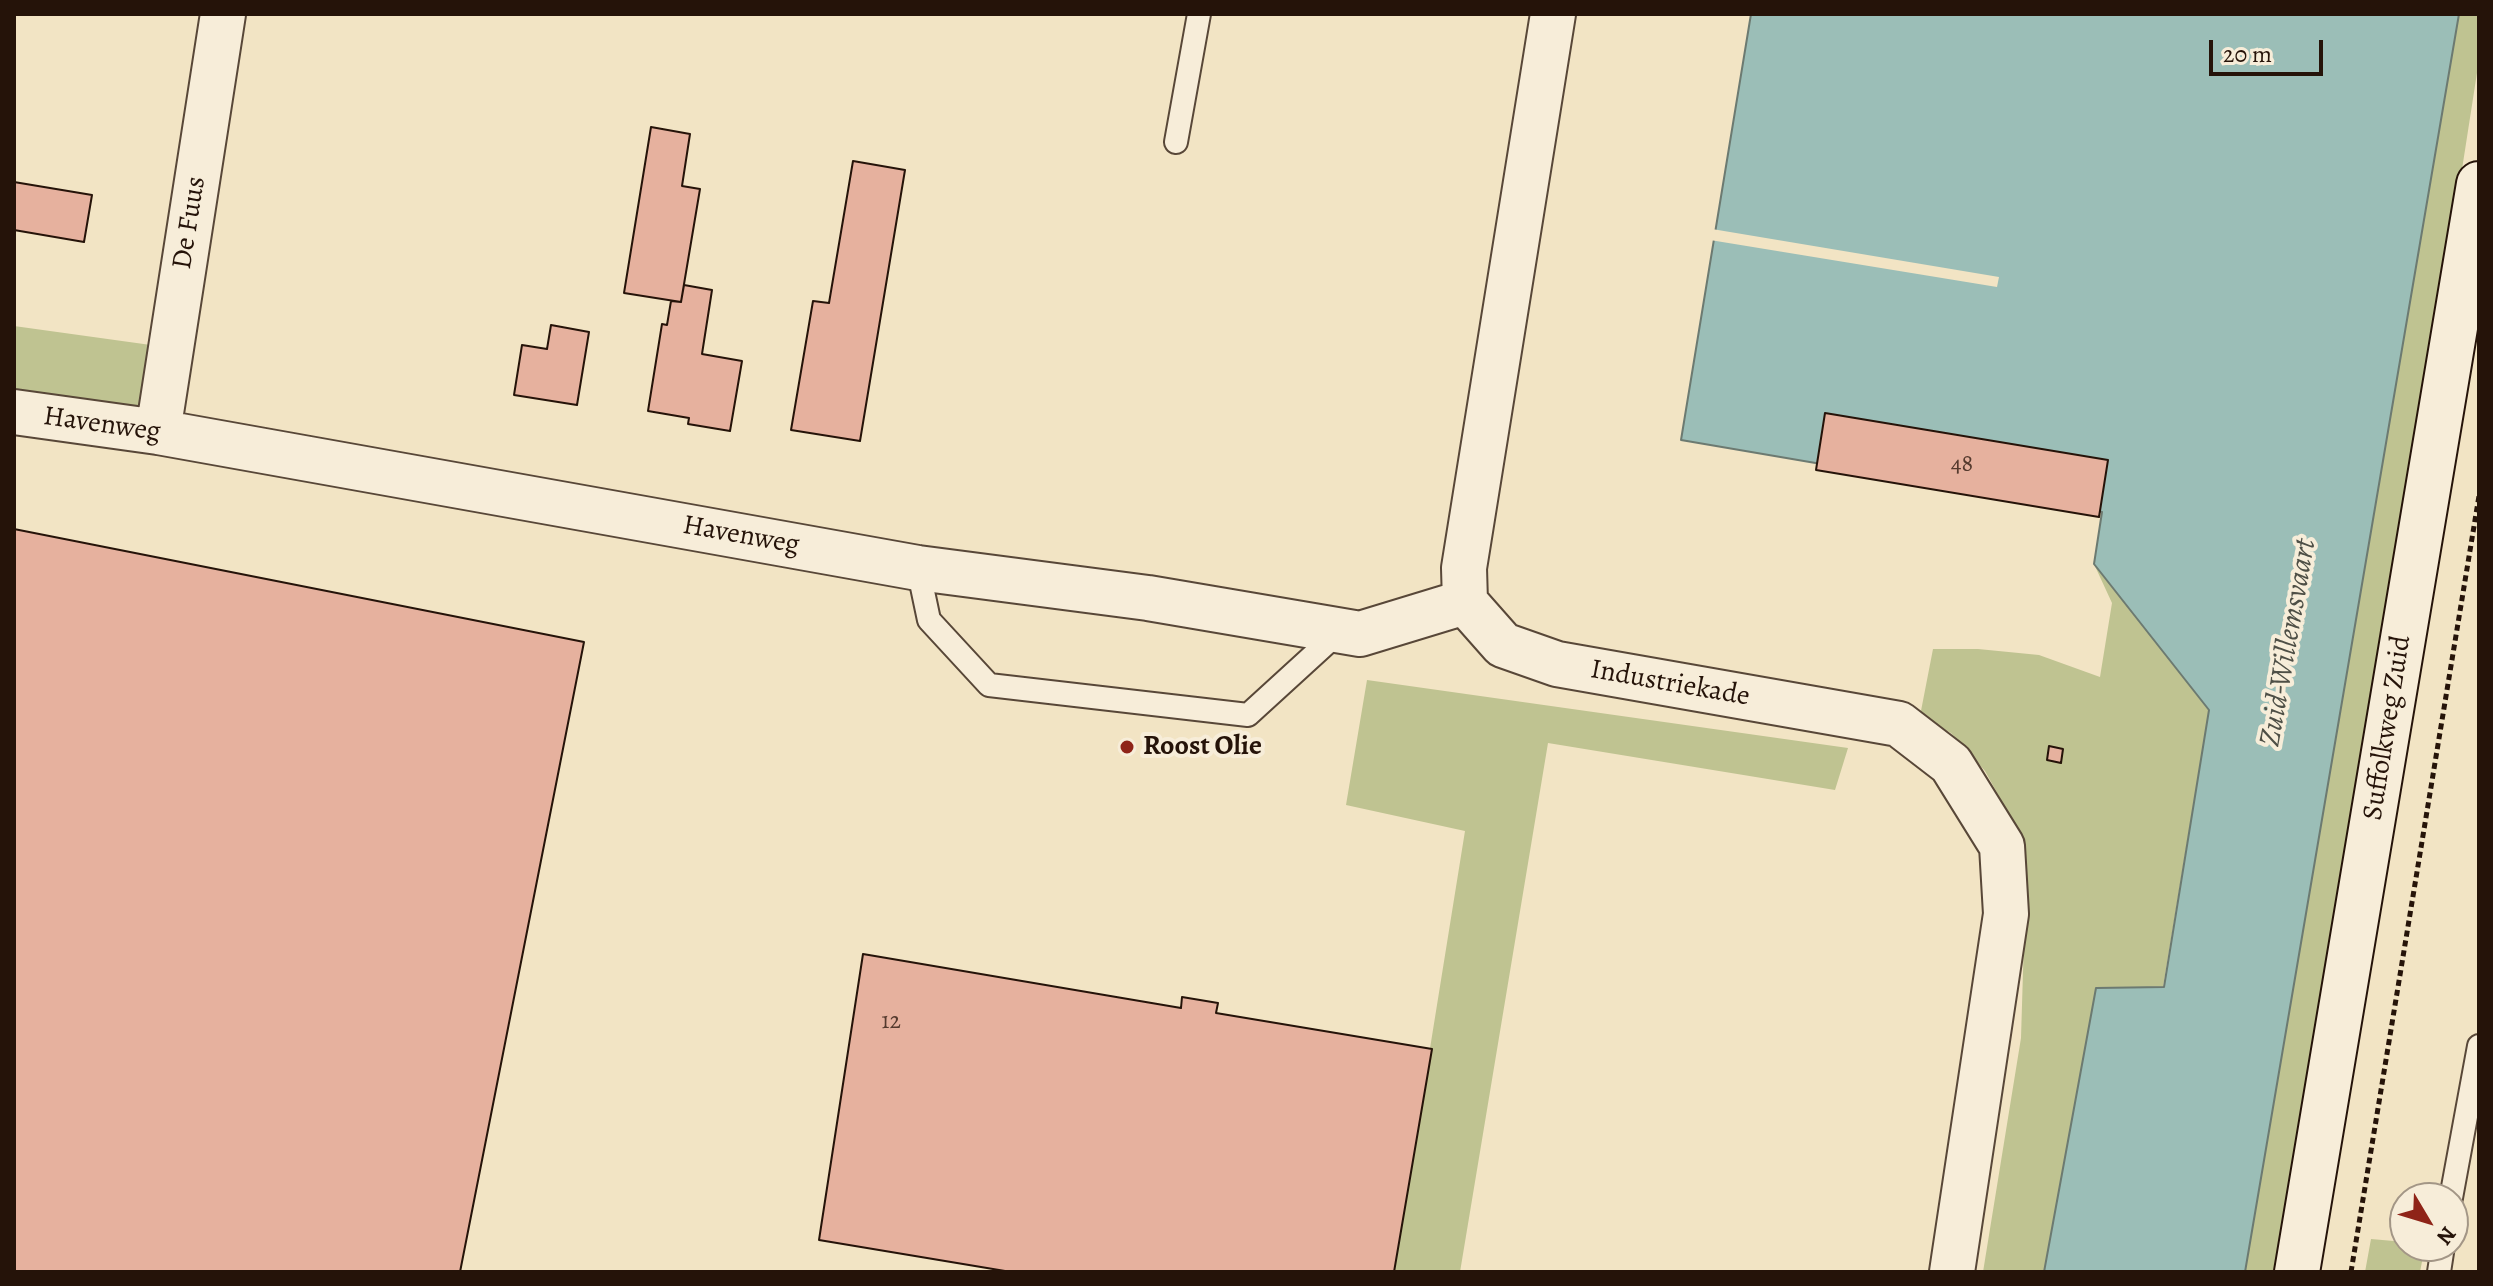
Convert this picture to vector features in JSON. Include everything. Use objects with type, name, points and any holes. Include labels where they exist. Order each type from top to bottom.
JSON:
[{"type":"street","name":"De Fuus","points":[[158,432],[223,14]]},
{"type":"street","points":[[1465,602],[1464,568],[1553,14]]},
{"type":"street","name":"Suffolkweg Zuid","points":[[2297,1272],[2479,184]]},
{"type":"street","name":"Havenweg","points":[[14,412],[158,432],[918,568],[1148,598],[1360,634],[1465,602]]},
{"type":"street","name":"Industriekade","points":[[1465,602],[1503,645],[1557,664],[1899,724],[1951,764],[2002,846],[2006,914],[1952,1272]]},
{"type":"lane","points":[[1176,142],[1199,14]]},
{"type":"lane","points":[[918,568],[929,620],[989,685],[1248,715],[1340,631]]},
{"type":"lane","points":[[2454,1182],[2479,1046]]},
{"type":"path","name":"Suffolkweg Zuid","points":[[2351,1272],[2479,496]]},
{"type":"green space","points":[[2459,14],[2479,14],[2479,60],[2409,510],[2273,1272],[2245,1272]]},
{"type":"green space","points":[[14,326],[158,346],[147,412],[14,390]]},
{"type":"green space","points":[[2094,564],[2209,710],[2163,987],[2096,988],[2044,1272],[1983,1272],[2021,1038],[2026,873],[2011,818],[1985,771],[1951,733],[1920,716],[1933,649],[1978,649],[2039,655],[2100,677],[2112,603]]},
{"type":"green space","points":[[1367,680],[1848,748],[1835,790],[1548,743],[1460,1272],[1394,1272],[1465,831],[1346,805]]},
{"type":"green space","points":[[2371,1239],[2389,1241],[2389,1262],[2422,1262],[2420,1272],[2365,1272]]},
{"type":"water","name":"Zuid-Willemsvaart","points":[[1751,14],[2459,14],[2245,1272],[2044,1272],[2096,988],[2164,987],[2209,710],[2094,564],[2102,512],[1681,440]]},
{"type":"pier","points":[[1712,229],[1999,277],[1997,287],[1710,240]]},
{"type":"building","points":[[651,127],[690,134],[682,186],[700,189],[681,302],[624,293]]},
{"type":"building","points":[[853,161],[905,170],[860,441],[791,430],[813,301],[829,303]]},
{"type":"building","points":[[14,182],[92,195],[84,242],[14,230]]},
{"type":"building","points":[[684,285],[712,290],[702,354],[742,361],[730,431],[688,424],[689,418],[648,411],[662,324],[667,325],[671,301],[681,302]]},
{"type":"building","points":[[551,325],[589,332],[577,405],[514,395],[522,345],[547,349]]},
{"type":"building","points":[[1825,413],[2108,460],[2099,517],[1816,470]]},
{"type":"building","points":[[14,529],[584,642],[460,1272],[14,1272]]},
{"type":"building","points":[[2049,746],[2063,749],[2061,763],[2047,760]]},
{"type":"building","points":[[863,954],[1181,1008],[1182,997],[1218,1003],[1216,1013],[1432,1049],[1394,1272],[1011,1272],[819,1240]]},
{"type":"place","name":"Roost Olie","points":[[1127,747]]}]
